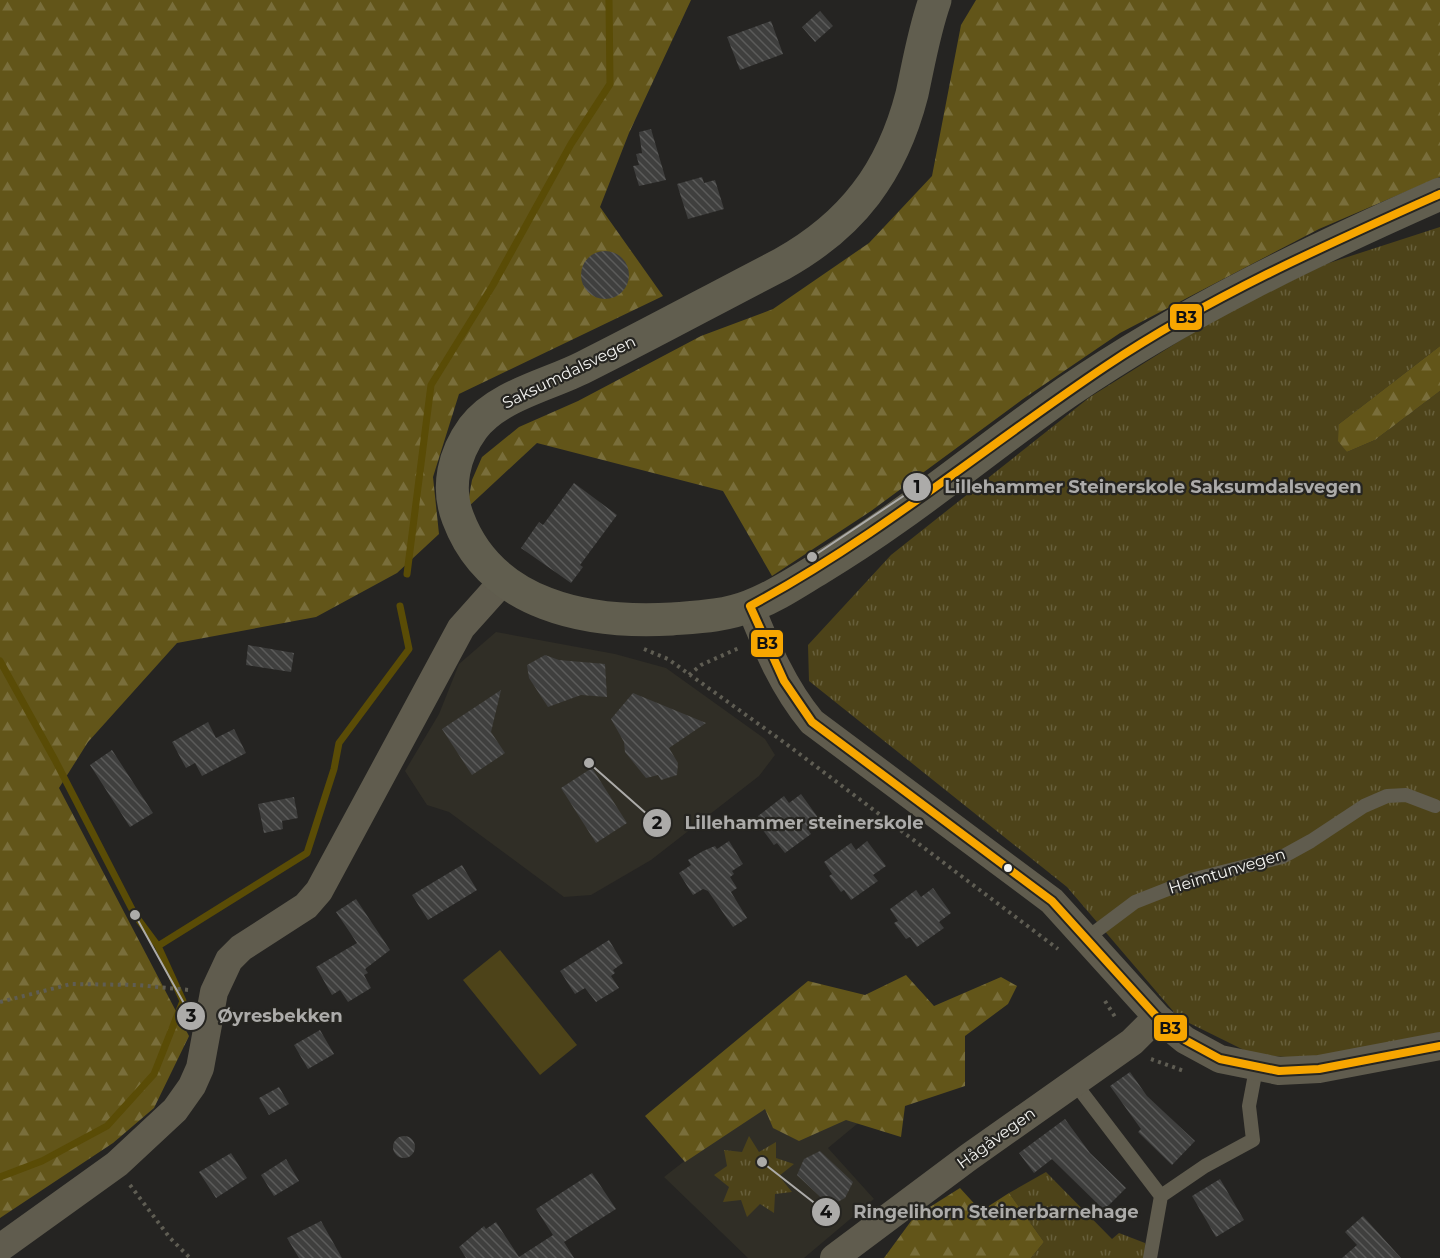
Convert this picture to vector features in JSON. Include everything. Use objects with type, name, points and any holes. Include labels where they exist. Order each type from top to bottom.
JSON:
[{"type":"main road","name":"Saksumdalsvegen","points":[[935,0],[922,41],[911,96],[886,165],[870,191],[846,218],[813,246],[790,259],[579,370],[508,401],[475,425],[461,447],[453,469],[454,509],[473,549],[503,581],[547,604],[571,613],[609,620],[708,616],[750,606],[851,549],[1064,394],[1160,333],[1256,280],[1440,194]]},
{"type":"street","points":[[0,1248],[117,1164],[175,1110],[192,1086],[200,1068],[214,992],[229,960],[241,948],[292,917],[306,906],[318,891],[461,628],[503,581]]},
{"type":"street","points":[[750,606],[782,678],[795,701],[812,722],[1052,901],[1157,1017],[1185,1040],[1220,1059],[1256,1069],[1279,1071],[1319,1069],[1440,1046]]},
{"type":"street","name":"Hågåvegen","points":[[834,1258],[1132,1042],[1157,1017]]},
{"type":"lane","name":"Heimtunvegen","points":[[1087,938],[1135,902],[1191,880],[1282,856],[1364,806],[1387,796],[1406,795],[1435,806]]},
{"type":"lane","points":[[1150,1258],[1161,1196],[1205,1166],[1253,1140],[1249,1106],[1256,1069]]},
{"type":"lane","points":[[1074,1082],[1161,1196]]},
{"type":"path","points":[[639,648],[668,659],[785,743],[995,899],[1062,954]]},
{"type":"path","points":[[0,1002],[70,984],[138,985],[214,992]]},
{"type":"path","points":[[1098,993],[1132,1042],[1145,1055],[1193,1074]]},
{"type":"path","points":[[117,1164],[158,1223],[190,1258]]},
{"type":"shaded area","points":[[496,632],[615,654],[666,668],[765,739],[775,755],[759,776],[651,860],[591,895],[564,897],[449,812],[427,805],[405,771],[439,714],[459,664]]},
{"type":"shaded area","points":[[770,1094],[874,1110],[828,1148],[874,1199],[804,1258],[748,1258],[664,1177]]},
{"type":"green space","points":[[0,0],[691,0],[629,133],[600,207],[663,296],[459,394],[433,477],[439,534],[397,573],[316,617],[177,643],[88,742],[59,788],[189,1036],[154,1108],[113,1143],[0,1218]]},
{"type":"green space","points":[[976,0],[1440,0],[1440,177],[1319,229],[1120,333],[1023,399],[871,511],[772,576],[723,491],[537,443],[467,508],[472,480],[482,457],[519,427],[578,401],[701,336],[773,309],[869,243],[932,176],[961,25]]},
{"type":"green space","points":[[1440,227],[1440,346],[1339,424],[1347,452],[1375,440],[1440,391],[1440,1032],[1362,1051],[1304,1058],[1254,1055],[1179,1018],[1067,887],[809,681],[808,645],[891,555],[1090,397],[1221,315],[1326,264]]},
{"type":"green space","points":[[1440,346],[1440,391],[1375,440],[1347,452],[1338,441],[1339,424]]},
{"type":"green space","points":[[500,950],[577,1045],[540,1075],[463,980]]},
{"type":"green space","points":[[906,975],[934,1006],[1001,977],[1017,986],[1008,1004],[965,1036],[965,1086],[905,1106],[901,1137],[846,1120],[799,1141],[773,1128],[765,1109],[685,1162],[645,1116],[808,981],[865,995]]},
{"type":"green space","points":[[749,1136],[759,1152],[776,1142],[776,1158],[794,1164],[779,1176],[792,1192],[775,1194],[774,1213],[760,1204],[747,1217],[741,1200],[723,1202],[729,1187],[714,1175],[727,1166],[724,1150],[742,1152]]},
{"type":"green space","points":[[1046,1172],[1112,1239],[1119,1233],[1145,1243],[1149,1258],[1031,1258],[1044,1242],[1009,1193]]},
{"type":"green space","points":[[960,1188],[981,1211],[1009,1193],[1044,1242],[1031,1258],[884,1258],[914,1217]]},
{"type":"building","points":[[820,11],[833,26],[815,42],[802,27]]},
{"type":"building","points":[[771,21],[783,54],[740,70],[727,37]]},
{"type":"building","points":[[651,129],[666,180],[639,186],[633,166],[639,165],[636,154],[642,153],[639,132]]},
{"type":"building","points":[[702,177],[704,183],[715,180],[724,209],[688,219],[677,184]]},
{"type":"building","points":[[600,251],[610,251],[622,258],[629,270],[629,280],[622,292],[610,299],[600,299],[585,288],[581,280],[581,270],[592,255]]},
{"type":"building","points":[[574,483],[617,515],[580,565],[583,567],[571,583],[521,548],[539,522],[543,525]]},
{"type":"building","points":[[248,645],[294,653],[291,672],[246,665]]},
{"type":"building","points":[[545,655],[559,660],[605,664],[607,697],[581,695],[548,707],[529,678],[527,665]]},
{"type":"building","points":[[501,690],[491,732],[505,753],[472,775],[442,729]]},
{"type":"building","points":[[633,693],[706,723],[669,748],[678,763],[677,775],[661,780],[658,775],[646,778],[625,752],[624,742],[611,719]]},
{"type":"building","points":[[208,722],[216,738],[234,729],[246,753],[202,776],[195,763],[186,768],[172,742]]},
{"type":"building","points":[[112,750],[153,813],[130,827],[90,765]]},
{"type":"building","points":[[592,768],[627,823],[596,843],[561,788]]},
{"type":"building","points":[[801,794],[819,819],[807,828],[811,834],[785,853],[777,843],[774,845],[762,829],[766,827],[758,816],[784,796],[789,803]]},
{"type":"building","points":[[294,797],[298,818],[282,821],[283,829],[264,833],[258,804]]},
{"type":"building","points":[[729,841],[743,864],[732,871],[734,874],[730,877],[737,888],[731,892],[747,918],[733,927],[708,891],[703,889],[693,895],[679,873],[691,865],[688,860],[715,846],[717,849]]},
{"type":"building","points":[[867,841],[886,866],[873,875],[878,881],[851,900],[844,890],[841,892],[829,876],[832,874],[824,862],[851,843],[856,850]]},
{"type":"building","points":[[462,865],[477,890],[428,920],[412,895]]},
{"type":"building","points":[[933,888],[951,913],[939,922],[944,928],[917,947],[910,937],[906,939],[894,923],[898,921],[890,909],[916,890],[921,897]]},
{"type":"building","points":[[356,899],[390,950],[365,969],[368,973],[364,975],[371,988],[348,1002],[340,990],[332,995],[316,967],[357,943],[336,912]]},
{"type":"building","points":[[609,940],[623,963],[613,970],[615,973],[611,976],[619,988],[596,1002],[585,988],[575,994],[560,971]]},
{"type":"building","points":[[320,1030],[334,1054],[308,1069],[294,1045]]},
{"type":"building","points":[[1130,1072],[1147,1096],[1195,1141],[1172,1165],[1138,1132],[1141,1129],[1110,1086]]},
{"type":"building","points":[[279,1087],[289,1104],[269,1115],[259,1098]]},
{"type":"building","points":[[1065,1119],[1090,1153],[1126,1188],[1104,1210],[1052,1159],[1034,1173],[1019,1153]]},
{"type":"building","points":[[404,1136],[412,1139],[415,1147],[412,1155],[404,1158],[396,1155],[393,1147],[396,1139]]},
{"type":"building","points":[[820,1151],[853,1182],[845,1198],[830,1206],[797,1175],[804,1159]]},
{"type":"building","points":[[231,1153],[247,1178],[216,1198],[199,1172]]},
{"type":"building","points":[[286,1159],[299,1181],[274,1196],[261,1175]]},
{"type":"building","points":[[592,1173],[616,1209],[564,1242],[574,1258],[466,1258],[459,1247],[484,1226],[486,1229],[496,1222],[519,1257],[553,1235],[536,1209]]},
{"type":"building","points":[[1220,1179],[1244,1220],[1216,1237],[1192,1196]]},
{"type":"building","points":[[1363,1216],[1401,1258],[1342,1258],[1357,1245],[1345,1232]]},
{"type":"building","points":[[321,1221],[342,1258],[299,1258],[287,1238]]},
{"type":"waterway","points":[[407,574],[431,385],[493,285],[571,144],[610,84],[609,0]]},
{"type":"waterway","points":[[158,946],[307,853],[334,769],[339,743],[409,649],[400,606]]},
{"type":"waterway","points":[[0,661],[55,760],[135,915],[158,946],[183,1001],[154,1074],[107,1126],[42,1161],[0,1177]]},
{"type":"transit line","name":"B3","points":[[1440,194],[1270,273],[1186,317],[1061,396],[842,551],[750,606],[784,681],[812,722],[1052,901],[1157,1017],[1185,1040],[1220,1059],[1279,1071],[1319,1069],[1440,1046]]},
{"type":"place","name":"Lillehammer Steinerskole Saksumdalsvegen","points":[[812,557]]},
{"type":"place","name":"Lillehammer steinerskole","points":[[589,763]]},
{"type":"place","name":"Øyresbekken","points":[[135,915]]},
{"type":"place","name":"Ringelihorn Steinerbarnehage","points":[[762,1162]]}]
